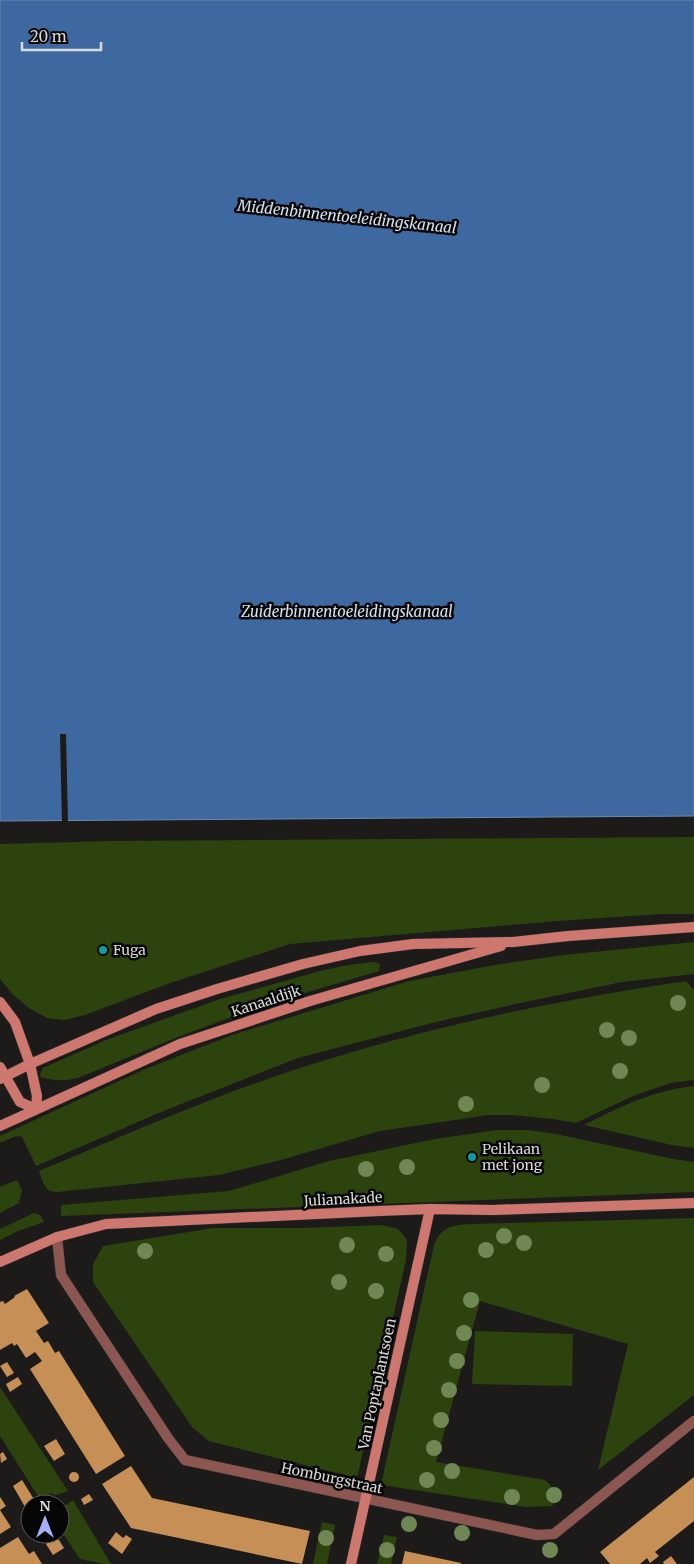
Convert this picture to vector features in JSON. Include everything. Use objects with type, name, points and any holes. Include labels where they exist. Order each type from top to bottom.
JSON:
[{"type":"main road","name":"Kanaaldijk","points":[[514,942],[310,1001],[180,1044],[36,1108],[20,1102],[2,1074],[30,1064],[156,1009],[303,964],[360,951],[413,944],[514,942],[694,927]]},
{"type":"main road","points":[[0,1002],[15,1022],[30,1064],[37,1096],[36,1108],[0,1126]]},
{"type":"main road","name":"Julianakade","points":[[0,1262],[57,1237],[106,1224],[430,1209],[492,1210],[694,1203]]},
{"type":"main road","name":"Van Poptaplantsoen","points":[[351,1564],[430,1209]]},
{"type":"street","name":"Homburgstraat","points":[[57,1237],[61,1275],[168,1438],[185,1460],[537,1535],[554,1534],[694,1421]]},
{"type":"green space","points":[[694,837],[694,914],[660,914],[558,921],[290,944],[173,982],[85,1015],[64,1020],[47,1018],[29,1008],[13,995],[0,979],[0,844],[113,841]]},
{"type":"green space","points":[[694,942],[694,974],[622,982],[515,1004],[432,1023],[298,1058],[161,1112],[36,1166],[22,1137],[16,1136],[0,1143],[0,1136],[143,1070],[232,1035],[409,981],[495,965],[564,955]]},
{"type":"green space","points":[[373,962],[380,965],[379,971],[264,1005],[178,1037],[78,1078],[60,1080],[41,1077],[40,1074],[43,1068],[106,1040],[220,999],[320,971]]},
{"type":"green space","points":[[686,981],[694,990],[694,1080],[671,1083],[633,1096],[576,1123],[512,1115],[488,1115],[380,1131],[281,1160],[219,1175],[57,1192],[47,1188],[39,1171],[225,1094],[288,1072],[386,1042],[535,1007]]},
{"type":"green space","points":[[694,1086],[694,1148],[672,1145],[584,1125],[650,1096],[678,1088]]},
{"type":"green space","points":[[497,1130],[528,1130],[556,1134],[694,1162],[694,1192],[61,1216],[61,1205],[229,1191],[329,1161],[435,1139]]},
{"type":"green space","points":[[17,1180],[22,1190],[19,1203],[0,1213],[0,1187]]},
{"type":"green space","points":[[34,1213],[40,1215],[44,1222],[18,1231],[0,1240],[0,1229]]},
{"type":"green space","points":[[694,1218],[694,1395],[598,1470],[628,1344],[480,1301],[436,1462],[545,1480],[560,1500],[551,1506],[527,1507],[381,1485],[434,1245],[441,1233],[449,1227],[473,1224]]},
{"type":"green space","points":[[382,1225],[398,1229],[407,1240],[406,1260],[357,1478],[209,1441],[192,1427],[93,1282],[93,1264],[103,1246],[213,1228],[300,1228]]},
{"type":"green space","points":[[475,1331],[573,1334],[572,1386],[472,1384]]},
{"type":"green space","points":[[0,1387],[68,1491],[59,1494],[37,1494],[0,1436]]},
{"type":"green space","points":[[73,1500],[111,1564],[80,1559],[70,1544],[70,1502]]},
{"type":"green space","points":[[322,1522],[335,1525],[327,1564],[313,1564]]},
{"type":"green space","points":[[384,1535],[397,1537],[391,1564],[377,1564]]},
{"type":"water","points":[[0,0],[694,0],[694,816],[0,821]]},
{"type":"pier","points":[[60,734],[66,734],[68,823],[62,823]]},
{"type":"building","points":[[27,1289],[49,1323],[36,1331],[44,1343],[48,1341],[55,1353],[59,1351],[125,1456],[96,1474],[30,1369],[42,1361],[35,1352],[26,1358],[17,1344],[14,1346],[12,1343],[0,1350],[0,1302],[3,1301],[5,1304],[14,1296]]},
{"type":"building","points":[[7,1362],[14,1373],[7,1377],[0,1366]]},
{"type":"building","points":[[18,1377],[22,1384],[10,1392],[6,1384]]},
{"type":"building","points":[[56,1439],[65,1454],[54,1461],[44,1446]]},
{"type":"building","points":[[3,1452],[7,1459],[1,1463],[0,1454]]},
{"type":"building","points":[[131,1466],[152,1498],[310,1531],[302,1564],[131,1528],[102,1484]]},
{"type":"building","points":[[72,1472],[76,1472],[79,1477],[78,1481],[72,1482],[69,1479],[69,1475]]},
{"type":"building","points":[[694,1477],[694,1521],[655,1552],[659,1556],[650,1563],[647,1558],[640,1564],[610,1564],[600,1552]]},
{"type":"building","points":[[22,1480],[31,1494],[20,1494],[20,1498],[13,1486]]},
{"type":"building","points":[[89,1494],[93,1500],[84,1505],[81,1499]]},
{"type":"building","points":[[0,1497],[6,1506],[0,1510]]},
{"type":"building","points":[[0,1510],[11,1527],[0,1534]]},
{"type":"building","points":[[116,1532],[123,1538],[126,1535],[132,1539],[122,1554],[108,1543]]},
{"type":"building","points":[[18,1537],[20,1544],[23,1544],[29,1554],[34,1551],[42,1564],[0,1564],[0,1548]]},
{"type":"building","points":[[46,1544],[61,1544],[64,1548],[53,1555]]},
{"type":"building","points":[[405,1551],[461,1563],[461,1564],[402,1564]]},
{"type":"building","points":[[671,1556],[677,1564],[664,1564],[663,1562]]},
{"type":"place","name":"Fuga","points":[[103,950]]},
{"type":"place","name":"Pelikaan met jong","points":[[472,1157]]},
{"type":"water label","name":"Middenbinnentoeleidingskanaal","points":[[347,217]]},
{"type":"water label","name":"Zuiderbinnentoeleidingskanaal","points":[[347,612]]}]
